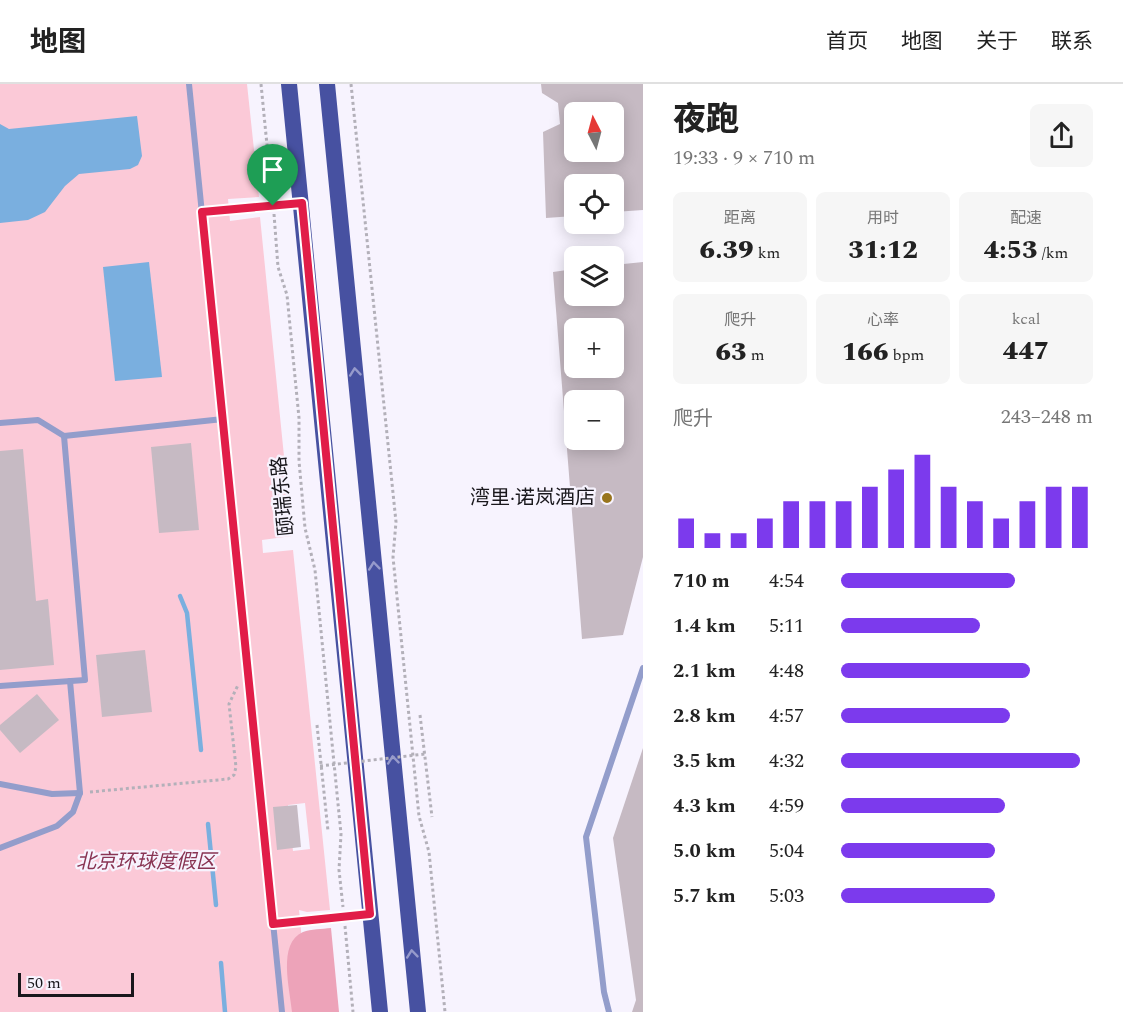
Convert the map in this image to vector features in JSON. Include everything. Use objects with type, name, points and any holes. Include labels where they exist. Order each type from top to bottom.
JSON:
[{"type":"main road","points":[[289,84],[380,1012]]},
{"type":"main road","points":[[327,84],[418,1012]]},
{"type":"lane","points":[[189,84],[282,1012]]},
{"type":"lane","points":[[202,212],[302,203]]},
{"type":"lane","points":[[0,423],[38,420],[64,436],[223,419]]},
{"type":"lane","points":[[0,686],[85,680],[64,436]]},
{"type":"lane","points":[[609,1012],[604,992],[586,837],[643,668]]},
{"type":"lane","points":[[0,848],[57,826],[73,812],[80,793],[70,681]]},
{"type":"lane","points":[[0,784],[52,794],[80,793]]},
{"type":"lane","points":[[273,924],[370,914]]},
{"type":"path","name":"颐瑞东路","points":[[261,84],[278,267],[287,296],[299,418],[299,461],[305,528],[315,570],[340,823],[339,870],[353,1012]]},
{"type":"path","points":[[351,84],[396,522],[393,557],[395,580],[419,816],[429,852],[445,1012]]},
{"type":"path","points":[[80,793],[228,778],[234,775],[236,767],[229,704],[238,685]]},
{"type":"path","points":[[420,715],[432,817]]},
{"type":"path","points":[[317,725],[328,831]]},
{"type":"path","points":[[320,766],[425,754]]},
{"type":"green space","name":"北京环球度假区","points":[[0,84],[247,84],[259,197],[228,199],[230,221],[260,217],[292,536],[262,540],[263,553],[293,550],[330,910],[307,912],[299,910],[309,1012],[0,1012]],"holes":[[[305,803],[310,849],[293,851],[288,805]]]},
{"type":"shaded area","points":[[331,928],[339,1012],[292,1012],[287,967],[290,946],[303,932]]},
{"type":"water","points":[[137,116],[142,156],[138,165],[130,169],[79,174],[65,186],[45,212],[28,220],[0,223],[0,124],[9,129]]},
{"type":"water","points":[[149,262],[162,377],[115,381],[103,267]]},
{"type":"building","points":[[541,84],[643,84],[643,210],[624,211],[624,174],[564,174],[564,217],[546,218],[543,132],[560,124],[558,103],[542,93]]},
{"type":"building","name":"湾里·诺岚酒店","points":[[643,262],[643,557],[623,635],[582,639],[567,450],[624,450],[624,390],[564,390],[564,411],[553,272],[564,270],[564,306],[624,306],[624,264]]},
{"type":"building","points":[[191,443],[199,530],[159,533],[151,447]]},
{"type":"building","points":[[23,449],[36,601],[48,599],[54,665],[0,670],[0,451]]},
{"type":"building","points":[[145,650],[152,712],[102,717],[96,655]]},
{"type":"building","points":[[37,694],[59,720],[20,753],[0,730],[0,725]]},
{"type":"building","points":[[643,748],[643,1012],[632,1012],[636,1000],[613,838]]},
{"type":"building","points":[[297,805],[301,847],[277,850],[273,807]]},
{"type":"waterway","points":[[180,596],[187,613],[201,750]]},
{"type":"waterway","points":[[208,824],[216,905]]},
{"type":"waterway","points":[[221,963],[225,1012]]},
{"type":"place","name":"湾里·诺岚酒店","points":[[607,498]]},
{"type":"route","points":[[302,203],[370,914],[273,924],[202,212],[273,206],[302,203]]}]
